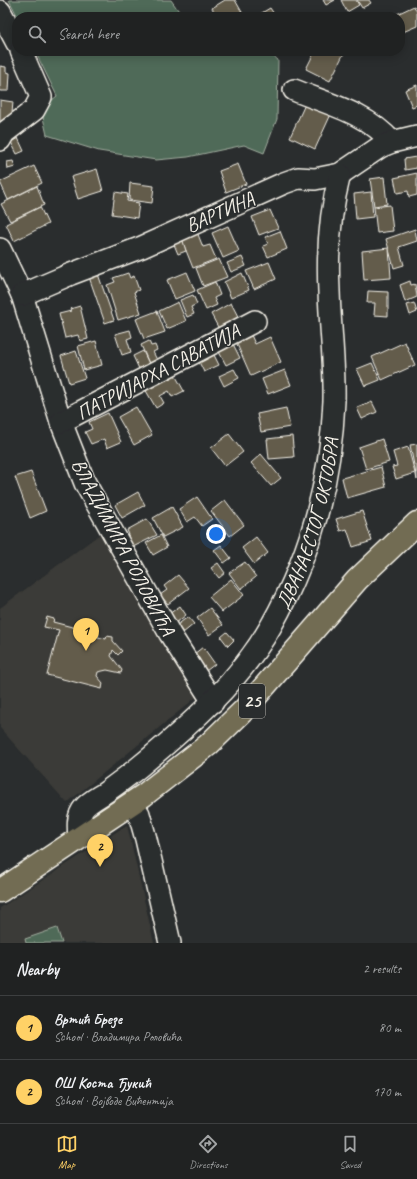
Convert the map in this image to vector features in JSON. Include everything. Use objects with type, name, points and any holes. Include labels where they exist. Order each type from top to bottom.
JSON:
[{"type":"main road","name":"25","points":[[0,891],[132,803],[180,768],[230,724],[352,585],[417,523]]},
{"type":"main road","points":[[385,552],[417,531]]},
{"type":"street","points":[[0,11],[12,33]]},
{"type":"street","points":[[0,140],[4,133],[34,110],[41,97],[23,56]]},
{"type":"street","points":[[294,90],[363,118],[382,130],[392,142]]},
{"type":"street","name":"ВАРТИНА","points":[[22,295],[71,274],[142,247],[284,183],[298,178],[315,179],[340,174],[380,147],[392,142],[417,136]]},
{"type":"street","name":"ДВАНАЕСТОГ ОКТОБРА","points":[[79,837],[80,815],[88,804],[140,767],[213,702],[244,665],[270,627],[301,562],[314,529],[329,462],[334,401],[328,256],[333,201],[340,174]]},
{"type":"street","name":"ВЛАДИМИРА РОЛОВИЋА","points":[[0,246],[22,295],[61,422],[85,483],[170,634],[213,702]]},
{"type":"street","name":"ПАТРИЈАРХА САВАТИЈА","points":[[61,422],[255,321]]},
{"type":"street","points":[[132,803],[139,814],[146,839],[170,943]]},
{"type":"shaded area","points":[[100,534],[199,695],[67,803],[0,728],[0,608]]},
{"type":"shaded area","points":[[127,825],[154,943],[0,943],[0,908]]},
{"type":"green space","points":[[9,0],[171,0],[179,12],[15,12]]},
{"type":"green space","points":[[37,56],[273,56],[278,60],[277,119],[264,153],[244,145],[188,157],[156,160],[99,151],[47,135],[41,109],[57,96]]},
{"type":"green space","points":[[57,928],[62,943],[26,943],[25,939]]},
{"type":"building","points":[[225,0],[235,0],[242,12],[214,12],[212,8]]},
{"type":"building","points":[[323,0],[335,0],[326,5]]},
{"type":"building","points":[[341,0],[356,0],[359,5],[347,12]]},
{"type":"building","points":[[357,0],[369,0],[371,3],[362,8]]},
{"type":"building","points":[[414,6],[417,12],[417,26],[405,31],[405,12],[401,12]]},
{"type":"building","points":[[270,8],[273,12],[263,12]]},
{"type":"building","points":[[312,56],[342,56],[330,81],[306,69]]},
{"type":"building","points":[[0,66],[6,67],[6,72],[10,73],[9,91],[0,91]]},
{"type":"building","points":[[417,85],[417,105],[412,107],[405,90]]},
{"type":"building","points":[[0,100],[13,102],[11,124],[0,123]]},
{"type":"building","points":[[307,100],[332,112],[315,149],[290,137]]},
{"type":"building","points":[[18,138],[24,151],[17,154],[11,142]]},
{"type":"building","points":[[416,157],[417,168],[405,170],[404,159]]},
{"type":"building","points":[[13,161],[15,167],[8,169],[7,162]]},
{"type":"building","points":[[238,164],[246,184],[226,192],[219,171]]},
{"type":"building","points":[[34,166],[42,183],[8,200],[0,182]]},
{"type":"building","points":[[97,169],[103,191],[78,199],[71,177]]},
{"type":"building","points":[[417,173],[417,195],[409,197],[408,191],[397,193],[394,178]]},
{"type":"building","points":[[384,177],[387,204],[374,206],[370,179]]},
{"type":"building","points":[[130,183],[154,186],[152,203],[129,200]]},
{"type":"building","points":[[37,186],[44,205],[10,221],[1,204]]},
{"type":"building","points":[[115,192],[128,194],[127,201],[139,203],[137,218],[112,214]]},
{"type":"building","points":[[371,192],[373,217],[356,219],[354,194]]},
{"type":"building","points":[[390,205],[393,231],[377,233],[374,207]]},
{"type":"building","points":[[40,207],[48,224],[14,241],[6,224]]},
{"type":"building","points":[[270,210],[278,228],[259,235],[252,217]]},
{"type":"building","points":[[228,226],[239,251],[223,258],[212,233]]},
{"type":"building","points":[[415,229],[417,241],[399,247],[404,265],[394,268],[386,239]]},
{"type":"building","points":[[280,231],[287,249],[268,257],[263,246],[268,244],[265,237]]},
{"type":"building","points":[[197,232],[203,247],[210,245],[216,259],[193,268],[181,238]]},
{"type":"building","points":[[182,238],[186,251],[178,254],[173,242]]},
{"type":"building","points":[[389,248],[391,278],[364,280],[362,251]]},
{"type":"building","points":[[242,257],[246,266],[231,272],[227,263]]},
{"type":"building","points":[[219,259],[227,277],[203,286],[196,268]]},
{"type":"building","points":[[269,262],[276,279],[254,289],[246,271]]},
{"type":"building","points":[[187,272],[195,291],[175,299],[167,280]]},
{"type":"building","points":[[128,273],[130,278],[134,276],[139,290],[134,292],[141,313],[118,320],[107,285],[115,282],[113,278]]},
{"type":"building","points":[[242,273],[249,290],[231,298],[224,282]]},
{"type":"building","points":[[98,274],[114,320],[105,323],[89,277]]},
{"type":"building","points":[[410,281],[411,285],[415,284],[417,297],[405,302],[400,285]]},
{"type":"building","points":[[215,282],[220,295],[214,298],[217,305],[206,310],[197,290]]},
{"type":"building","points":[[368,291],[388,292],[388,316],[374,315],[375,303],[367,303]]},
{"type":"building","points":[[193,295],[197,304],[191,307],[194,314],[187,317],[180,300]]},
{"type":"building","points":[[178,302],[186,321],[167,329],[159,311]]},
{"type":"building","points":[[231,303],[243,326],[219,329],[211,314]]},
{"type":"building","points":[[414,303],[417,312],[410,315],[407,305]]},
{"type":"building","points":[[80,306],[88,339],[80,341],[78,335],[65,338],[59,314],[71,311],[70,309]]},
{"type":"building","points":[[157,311],[165,332],[144,339],[136,319]]},
{"type":"building","points":[[130,330],[132,337],[127,339],[131,352],[122,355],[115,334]]},
{"type":"building","points":[[251,335],[255,344],[270,337],[281,362],[251,376],[236,342]]},
{"type":"building","points":[[96,341],[102,365],[84,370],[78,346]]},
{"type":"building","points":[[149,341],[151,346],[155,345],[157,350],[153,352],[159,364],[151,368],[141,345]]},
{"type":"building","points":[[232,342],[240,358],[226,365],[218,350]]},
{"type":"building","points":[[405,342],[415,365],[382,380],[372,357]]},
{"type":"building","points":[[76,351],[85,378],[69,383],[61,356]]},
{"type":"building","points":[[143,351],[150,366],[140,371],[133,356]]},
{"type":"building","points":[[214,355],[219,365],[204,372],[199,362]]},
{"type":"building","points":[[372,363],[380,380],[365,386],[357,369]]},
{"type":"building","points":[[234,369],[239,378],[224,386],[219,376]]},
{"type":"building","points":[[285,370],[291,385],[268,394],[262,379]]},
{"type":"building","points":[[174,373],[184,391],[172,397],[169,391],[160,396],[164,403],[156,408],[145,389]]},
{"type":"building","points":[[372,402],[377,412],[362,419],[357,408]]},
{"type":"building","points":[[136,407],[152,435],[134,445],[118,417]]},
{"type":"building","points":[[286,408],[290,427],[261,432],[257,414]]},
{"type":"building","points":[[108,413],[121,442],[107,448],[104,439],[91,444],[85,432],[92,429],[89,422]]},
{"type":"building","points":[[229,434],[243,452],[225,466],[211,448]]},
{"type":"building","points":[[292,436],[294,457],[269,459],[267,439]]},
{"type":"building","points":[[382,439],[389,462],[366,469],[359,447]]},
{"type":"building","points":[[417,444],[417,480],[410,445]]},
{"type":"building","points":[[408,447],[415,473],[396,479],[392,467],[397,466],[393,452]]},
{"type":"building","points":[[261,454],[281,478],[271,486],[251,463]]},
{"type":"building","points":[[381,467],[386,487],[347,498],[342,478]]},
{"type":"building","points":[[31,472],[46,511],[30,518],[15,477]]},
{"type":"building","points":[[138,492],[145,505],[122,518],[115,505]]},
{"type":"building","points":[[197,497],[212,519],[202,526],[195,517],[187,522],[179,509]]},
{"type":"building","points":[[225,500],[244,525],[230,536],[211,511]]},
{"type":"building","points":[[172,507],[183,527],[163,537],[153,518]]},
{"type":"building","points":[[362,511],[372,541],[353,547],[347,529],[340,531],[336,519]]},
{"type":"building","points":[[147,519],[157,535],[129,549],[122,538],[129,535],[127,530]]},
{"type":"building","points":[[161,535],[167,547],[153,555],[146,543]]},
{"type":"building","points":[[256,537],[268,553],[254,564],[242,548]]},
{"type":"building","points":[[221,545],[231,558],[224,563],[214,550]]},
{"type":"building","points":[[245,562],[256,577],[241,589],[229,573]]},
{"type":"building","points":[[218,563],[225,573],[219,578],[211,568]]},
{"type":"building","points":[[178,575],[189,588],[168,604],[160,595],[167,590],[164,586]]},
{"type":"building","points":[[231,579],[244,595],[222,612],[209,597]]},
{"type":"building","points":[[180,606],[186,615],[176,623],[169,614]]},
{"type":"building","points":[[210,608],[223,625],[209,635],[197,618]]},
{"type":"building","points":[[47,617],[54,619],[53,622],[76,628],[77,623],[94,628],[93,632],[99,634],[98,637],[106,639],[107,636],[113,637],[113,641],[122,651],[118,655],[113,650],[111,656],[122,670],[121,673],[107,670],[98,672],[97,676],[103,683],[102,689],[47,675],[59,630],[44,627]]},
{"type":"building","points":[[188,617],[194,624],[183,633],[177,625]]},
{"type":"building","points":[[227,632],[234,640],[228,646],[221,637]]},
{"type":"building","points":[[203,647],[215,664],[206,671],[194,654]]},
{"type":"place","name":"Вртић Брезе","points":[[86,651]]},
{"type":"place","name":"ОШ Коста Ђукић","points":[[100,867]]}]
